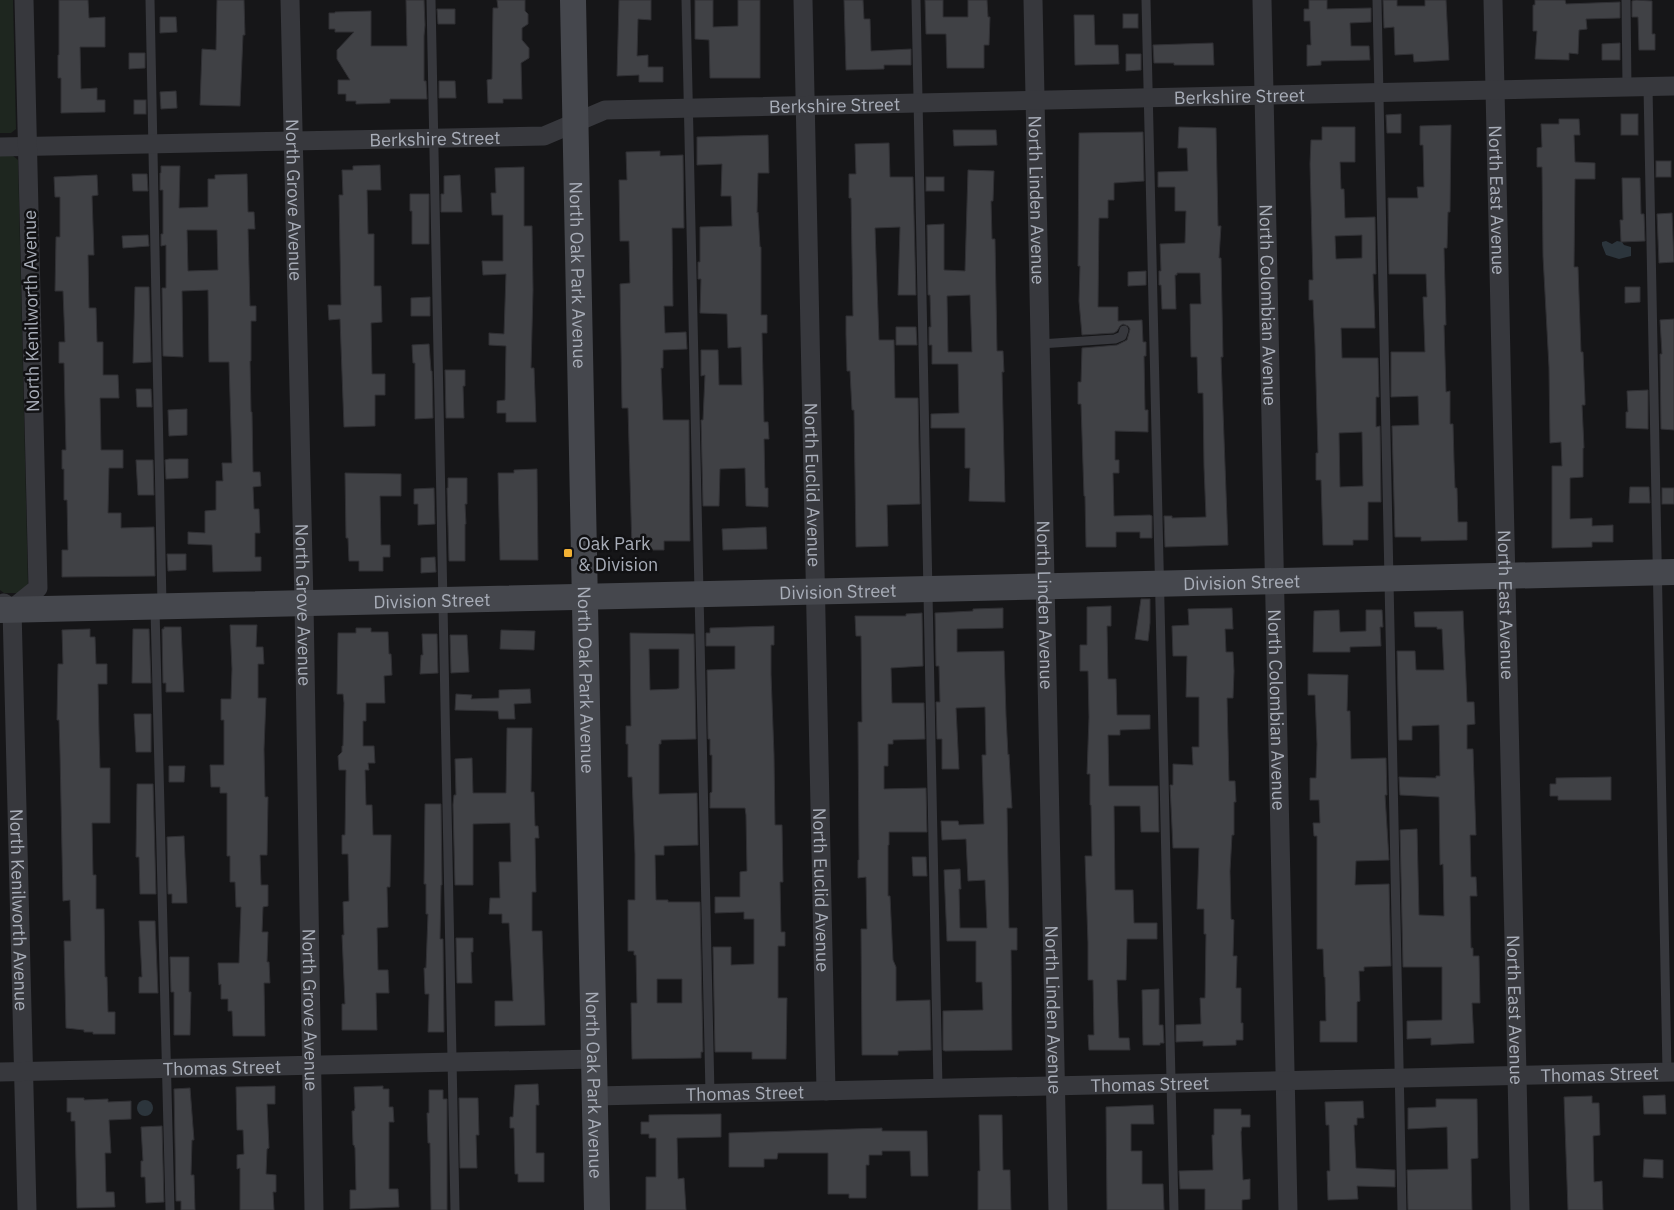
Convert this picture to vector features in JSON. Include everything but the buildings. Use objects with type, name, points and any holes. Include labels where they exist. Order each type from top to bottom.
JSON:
[{"type":"street","name":"North Kenilworth Avenue","points":[[24,0],[38,588],[4,606],[24,1071],[27,1210]]},
{"type":"street","name":"North Grove Avenue","points":[[290,0],[304,603],[314,1210]]},
{"type":"street","name":"North Oak Park Avenue","points":[[573,0],[597,1210]]},
{"type":"street","name":"North Euclid Avenue","points":[[803,0],[826,1091]]},
{"type":"street","name":"North Linden Avenue","points":[[1033,0],[1058,1210]]},
{"type":"street","name":"North Colombian Avenue","points":[[1262,0],[1288,1210]]},
{"type":"street","name":"North East Avenue","points":[[1493,0],[1520,1210]]},
{"type":"street","name":"Berkshire Street","points":[[0,146],[544,136],[605,110],[1674,86]]},
{"type":"street","name":"Division Street","points":[[4,606],[159,606],[1666,572]]},
{"type":"street","name":"Thomas Street","points":[[0,1072],[594,1059]]},
{"type":"street","name":"Thomas Street","points":[[594,1096],[1670,1072]]},
{"type":"lane","points":[[150,0],[170,1210]]},
{"type":"lane","points":[[431,0],[455,1210]]},
{"type":"lane","points":[[686,0],[710,1094]]},
{"type":"lane","points":[[916,0],[938,1088]]},
{"type":"lane","points":[[1146,0],[1174,1210]]},
{"type":"lane","points":[[1377,0],[1402,1210]]},
{"type":"lane","points":[[1626,0],[1627,87]]},
{"type":"lane","points":[[1648,87],[1666,572],[1670,1072]]},
{"type":"lane","points":[[1040,344],[1115,339],[1122,336],[1124,330]]},
{"type":"shaded area","points":[[0,0],[13,0],[16,129],[11,133],[0,133]]},
{"type":"shaded area","points":[[0,155],[12,155],[18,160],[28,587],[19,593],[4,593],[0,590]]},
{"type":"shaded area","points":[[1606,241],[1612,244],[1617,241],[1622,242],[1624,245],[1631,247],[1631,256],[1619,259],[1606,255],[1602,242]]},
{"type":"shaded area","points":[[142,1100],[148,1100],[153,1105],[151,1114],[142,1116],[137,1111],[137,1105]]},
{"type":"place","name":"Oak Park & Division","points":[[568,553]]}]
